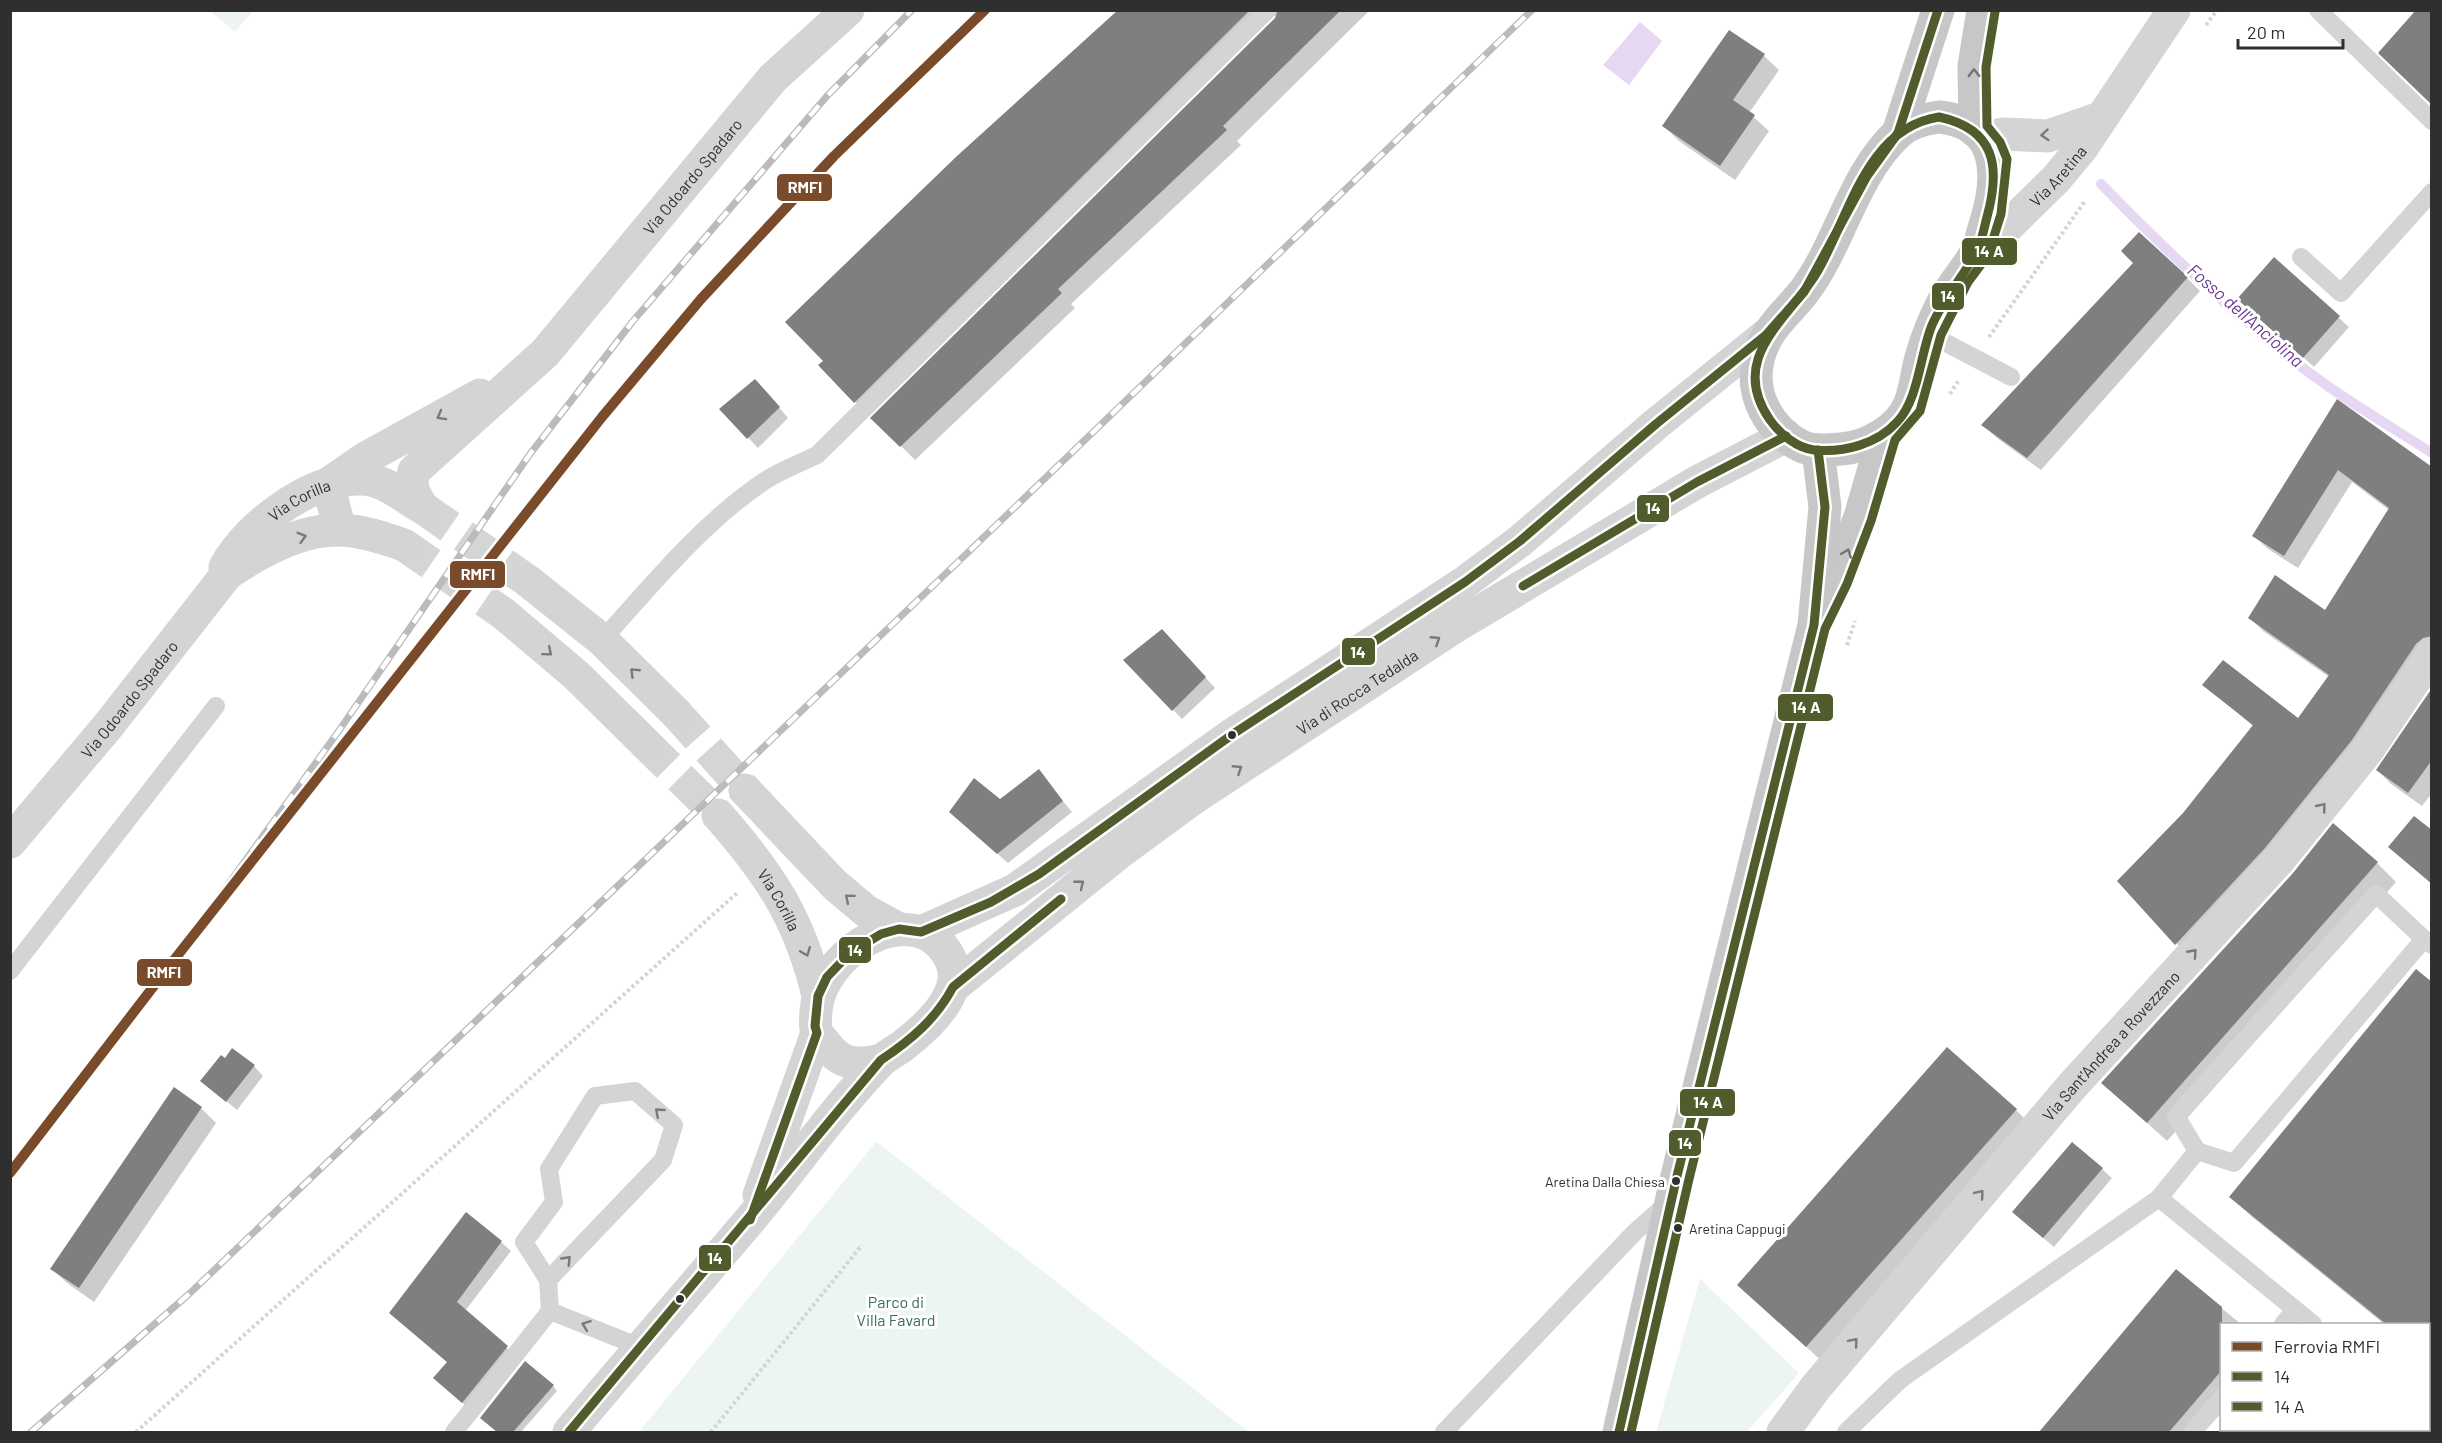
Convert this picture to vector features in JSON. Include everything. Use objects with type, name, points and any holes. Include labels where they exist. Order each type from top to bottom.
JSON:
[{"type":"main road","points":[[1884,434],[1850,448],[1818,450],[1808,449],[1786,436],[1766,414],[1758,396],[1756,377],[1758,359],[1766,335],[1804,292],[1867,176],[1898,133],[1938,10]]},
{"type":"main road","points":[[1979,135],[1974,66],[1983,10]]},
{"type":"main road","points":[[1814,625],[1836,580],[1860,517],[1884,434],[1909,405],[1929,334],[1958,276],[1977,250],[1994,184],[1995,161],[1979,135],[1957,121],[1939,117],[1920,120],[1898,133]]},
{"type":"main road","points":[[1619,1432],[1671,1200],[1814,625],[1825,507],[1818,450]]},
{"type":"street","name":"Via Odoardo Spadaro","points":[[423,508],[413,492],[411,481],[414,471],[545,353],[773,78],[848,10]]},
{"type":"street","name":"Via Aretina","points":[[1977,250],[2006,228],[2056,179],[2080,149],[2174,10]]},
{"type":"street","name":"Via Aretina","points":[[1979,135],[2048,136],[2100,118]]},
{"type":"street","name":"Via di Rocca Tedalda","points":[[881,1060],[861,1064],[847,1063],[834,1055],[815,1026],[818,996],[826,978],[850,953],[881,934],[910,930],[1015,890],[1233,734],[1465,582],[1520,541],[1664,417],[1766,335]]},
{"type":"street","name":"Via Odoardo Spadaro","points":[[328,484],[364,459],[481,394],[545,353]]},
{"type":"street","name":"Via di Rocca Tedalda","points":[[569,1432],[750,1220],[881,1060],[904,1045],[928,1023],[942,1007],[953,987],[1119,853],[1194,798],[1456,626],[1697,482],[1786,436]]},
{"type":"street","name":"Via Corilla","points":[[209,597],[233,553],[269,516],[328,484],[349,480],[375,481],[423,508]]},
{"type":"street","points":[[328,484],[340,530]]},
{"type":"street","name":"Via Corilla","points":[[248,559],[302,536],[340,530],[373,535],[405,545]]},
{"type":"street","name":"Via Odoardo Spadaro","points":[[10,842],[108,726],[227,574],[248,559]]},
{"type":"street","points":[[528,581],[602,640],[676,713]]},
{"type":"street","points":[[504,614],[576,675],[645,743]]},
{"type":"street","name":"Via Sant'Andrea a Rovezzano","points":[[1783,1432],[1816,1387],[2073,1085],[2278,860],[2367,751],[2432,654]]},
{"type":"street","points":[[745,790],[843,893],[866,910],[935,940],[947,952],[955,972],[953,987]]},
{"type":"street","name":"Via Corilla","points":[[718,815],[762,867],[796,927],[818,996]]},
{"type":"street","name":"Via di Rocca Tedalda","points":[[750,1220],[818,1033]]},
{"type":"lane","points":[[602,640],[665,571],[724,513],[764,481],[817,455],[1267,10]]},
{"type":"lane","points":[[2318,10],[2432,122]]},
{"type":"lane","points":[[2301,257],[2341,293],[2432,192]]},
{"type":"lane","points":[[1929,334],[2011,377]]},
{"type":"lane","points":[[10,971],[216,706]]},
{"type":"lane","points":[[2376,894],[2428,942],[2234,1163],[2197,1151],[2176,1116],[2376,894]]},
{"type":"lane","points":[[454,1432],[550,1311],[548,1280],[524,1242],[554,1202],[549,1169],[595,1096],[635,1091],[674,1125],[663,1160],[548,1280]]},
{"type":"lane","points":[[1846,1432],[1900,1380],[2159,1198],[2197,1151]]},
{"type":"lane","points":[[2159,1198],[2312,1323]]},
{"type":"lane","points":[[1444,1432],[1635,1233],[1671,1200]]},
{"type":"lane","points":[[2284,1323],[2295,1310]]},
{"type":"lane","points":[[550,1311],[640,1347]]},
{"type":"lane","points":[[2192,1432],[2220,1400]]},
{"type":"path","points":[[2204,28],[2217,10]]},
{"type":"path","points":[[1948,397],[2089,195]]},
{"type":"path","points":[[1846,647],[1858,614]]},
{"type":"path","points":[[135,1432],[735,894],[762,867]]},
{"type":"path","points":[[711,1432],[862,1245]]},
{"type":"green space","points":[[210,11],[253,11],[235,32]]},
{"type":"green space","name":"Parco di Villa Favard","points":[[877,1142],[1249,1432],[639,1432]]},
{"type":"green space","points":[[1700,1279],[1799,1373],[1747,1432],[1656,1432]]},
{"type":"shaded area","points":[[1640,22],[1662,41],[1629,85],[1603,65]]},
{"type":"building","points":[[1118,10],[1250,10],[854,403],[818,365],[823,361],[785,322],[957,156]]},
{"type":"building","points":[[1278,10],[1341,10],[1223,126],[1227,130],[1058,289],[1062,293],[900,447],[870,418],[1275,18]]},
{"type":"building","points":[[2416,10],[2432,10],[2432,105],[2378,53]]},
{"type":"building","points":[[1729,30],[1765,54],[1733,100],[1755,115],[1720,166],[1662,126]]},
{"type":"building","points":[[2139,232],[2188,277],[2027,458],[1981,425],[2133,263],[2121,251]]},
{"type":"building","points":[[2274,257],[2340,316],[2303,358],[2237,299]]},
{"type":"building","points":[[755,379],[780,407],[747,439],[719,409]]},
{"type":"building","points":[[2337,399],[2432,467],[2432,636],[2423,638],[2416,644],[2352,740],[2265,848],[2175,945],[2117,881],[2183,813],[2253,725],[2202,685],[2223,660],[2298,718],[2329,675],[2248,618],[2275,575],[2325,610],[2389,508],[2338,470],[2284,556],[2252,536]]},
{"type":"building","points":[[1162,629],[1206,677],[1172,711],[1123,660]]},
{"type":"building","points":[[2432,688],[2432,760],[2408,793],[2376,770]]},
{"type":"building","points":[[1039,769],[1063,801],[997,854],[949,812],[974,778],[1000,799]]},
{"type":"building","points":[[2414,816],[2432,830],[2432,884],[2388,847]]},
{"type":"building","points":[[2333,823],[2378,862],[2147,1123],[2101,1083],[2293,873]]},
{"type":"building","points":[[2416,969],[2432,982],[2432,1324],[2385,1323],[2229,1197]]},
{"type":"building","points":[[1947,1047],[2017,1109],[1806,1347],[1737,1285]]},
{"type":"building","points":[[232,1048],[255,1065],[226,1102],[200,1081],[221,1055],[225,1058]]},
{"type":"building","points":[[174,1087],[202,1107],[79,1288],[50,1269]]},
{"type":"building","points":[[2072,1142],[2103,1168],[2043,1238],[2012,1212]]},
{"type":"building","points":[[466,1212],[502,1241],[457,1302],[508,1346],[462,1403],[433,1378],[447,1362],[389,1313]]},
{"type":"building","points":[[2176,1269],[2222,1307],[2220,1372],[2169,1432],[2039,1432]]},
{"type":"building","points":[[525,1361],[554,1385],[513,1432],[497,1432],[480,1418]]},
{"type":"waterway","name":"Fosso dell'Anciolina","points":[[2101,184],[2190,272],[2302,368],[2432,453]]},
{"type":"tunnel","points":[[423,508],[528,581]]},
{"type":"tunnel","points":[[404,545],[504,614]]},
{"type":"tunnel","points":[[676,713],[745,790]]},
{"type":"tunnel","points":[[645,743],[718,815]]},
{"type":"railway","points":[[170,965],[338,732],[530,454],[633,321],[827,96],[912,10]]},
{"type":"railway","points":[[31,1432],[189,1294],[960,560],[1532,10]]},
{"type":"rail line","name":"RMFI","points":[[10,1173],[170,965],[602,417],[701,299],[834,156],[985,10]]},
{"type":"transit line","name":"14","points":[[750,1220],[817,1033],[815,1026],[818,996],[827,977],[850,953],[881,934],[899,929],[921,932],[991,902],[1039,874],[1233,734],[1465,582],[1520,541],[1656,424],[1766,335],[1804,292],[1867,176],[1898,133],[1938,10]]},
{"type":"transit line","points":[[1631,1432],[1689,1179],[1825,629],[1847,584],[1871,521],[1895,440],[1920,411],[1941,335],[1968,282],[1988,255],[2001,214],[2007,159],[2000,142],[1987,126],[1986,67],[1995,12]]},
{"type":"transit line","name":"14","points":[[1939,117],[1958,123],[1972,131],[1982,140],[1989,152],[1993,166],[1993,182],[1979,247],[1932,325],[1915,389],[1897,422],[1880,436],[1859,445],[1825,451],[1808,449],[1789,440],[1770,420],[1758,398],[1755,378],[1758,359],[1766,341],[1816,274],[1862,179],[1876,157],[1893,138],[1914,125],[1939,117]]},
{"type":"transit line","name":"14","points":[[1523,586],[1697,482],[1786,436]]},
{"type":"transit line","name":"14","points":[[1619,1432],[1677,1176],[1814,625],[1825,507],[1818,450]]},
{"type":"transit line","name":"14","points":[[569,1432],[881,1060],[903,1045],[931,1019],[953,987],[1061,899]]},
{"type":"place","name":"Aretina Dalla Chiesa","points":[[1676,1181]]},
{"type":"place","name":"Aretina Cappugi","points":[[1678,1228]]}]
